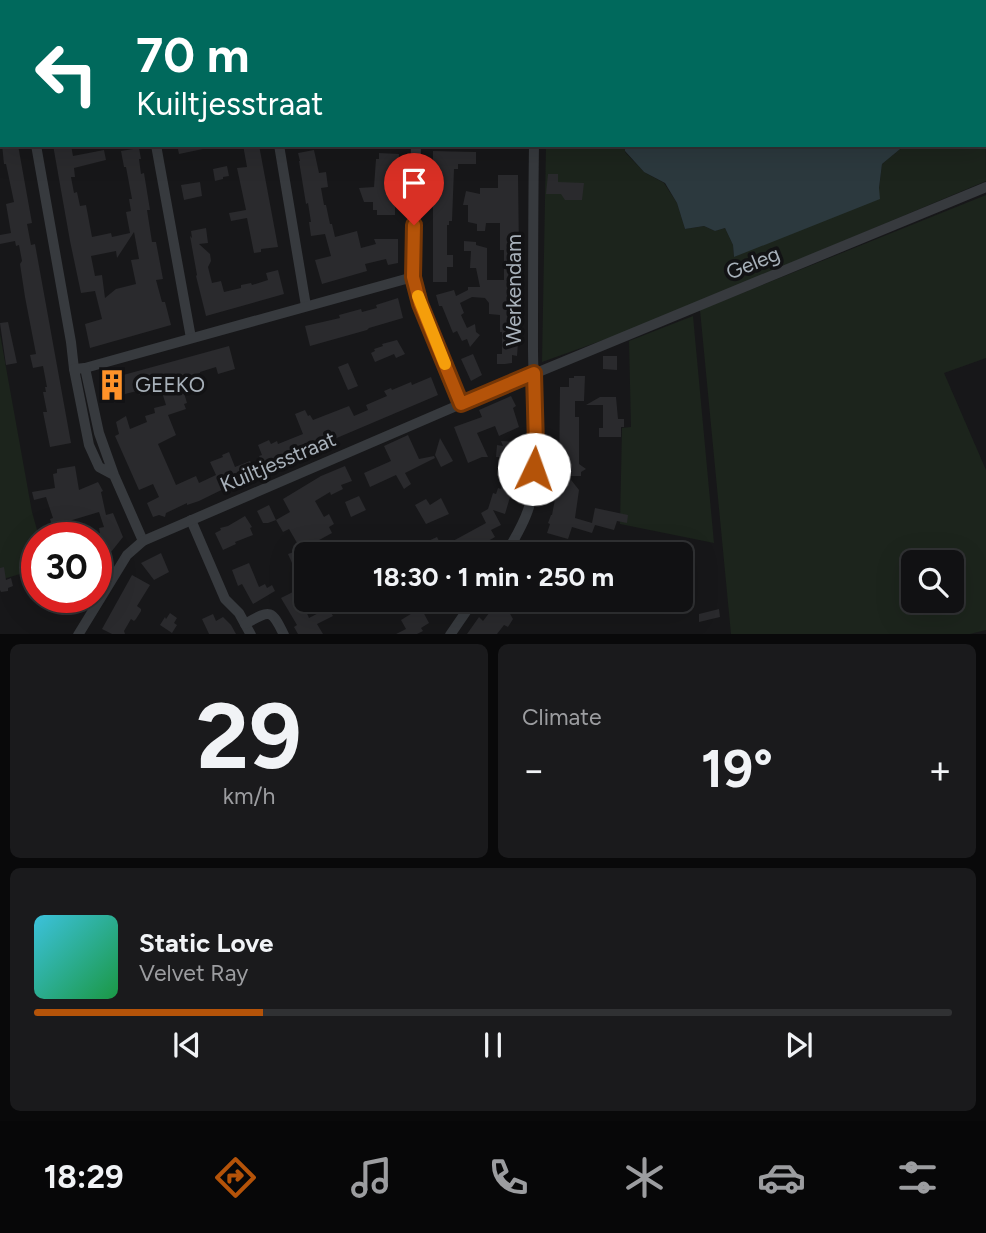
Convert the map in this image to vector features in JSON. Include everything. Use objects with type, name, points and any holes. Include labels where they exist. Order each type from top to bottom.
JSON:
[{"type":"street","points":[[36,147],[71,342],[114,475],[144,541]]},
{"type":"street","points":[[156,147],[191,338]]},
{"type":"street","points":[[279,147],[306,306]]},
{"type":"street","points":[[416,147],[413,277],[420,304],[461,404]]},
{"type":"street","name":"Werkendam","points":[[513,542],[528,509],[536,446],[534,147]]},
{"type":"street","name":"Geleg","points":[[534,373],[986,187]]},
{"type":"street","points":[[80,368],[413,277]]},
{"type":"street","name":"Kuiltjesstraat","points":[[79,634],[127,555],[144,541],[534,373]]},
{"type":"street","points":[[191,520],[225,599],[239,613],[250,634]]},
{"type":"street","points":[[451,634],[466,612]]},
{"type":"street","points":[[245,624],[269,613],[276,618],[284,634]]},
{"type":"shaded area","points":[[546,147],[625,147],[625,152],[644,172],[664,183],[677,203],[685,229],[704,226],[715,231],[725,228],[733,245],[734,257],[879,188],[882,164],[903,147],[986,147],[986,181],[637,328],[542,362]]},
{"type":"shaded area","points":[[625,147],[903,147],[882,164],[880,199],[734,257],[733,245],[725,228],[715,231],[704,226],[685,229],[677,203],[665,183],[644,172],[625,151]]},
{"type":"shaded area","points":[[986,195],[986,358],[944,373],[986,470],[986,630],[970,634],[731,634],[700,310]]},
{"type":"shaded area","points":[[693,316],[714,543],[620,524],[622,428],[631,427],[629,341]]},
{"type":"shaded area","points":[[0,334],[35,522],[21,522],[21,574],[0,580]]},
{"type":"building","points":[[2,147],[18,147],[32,223],[27,224],[31,245],[35,244],[71,443],[50,447],[43,412],[47,412],[43,392],[46,392],[47,387],[43,366],[33,368],[30,355],[36,354],[19,245],[16,246],[15,241],[0,244],[0,235],[11,233],[6,204],[14,202]]},
{"type":"building","points":[[53,147],[71,147],[73,156],[104,150],[106,160],[74,168],[75,177],[71,177],[80,206],[86,205],[92,237],[130,233],[126,212],[131,211],[129,199],[132,199],[121,151],[139,148],[141,174],[144,173],[150,210],[147,210],[152,242],[156,242],[163,279],[156,280],[171,325],[90,348],[85,324],[102,319],[95,291],[81,293]],"holes":[[[134,232],[139,259],[131,260],[136,284],[116,289],[105,298],[102,275],[95,276],[91,256],[116,251],[117,258]]]},
{"type":"building","points":[[177,147],[202,147],[203,149],[179,154]]},
{"type":"building","points":[[243,147],[259,147],[278,247],[261,249],[261,252],[254,253],[247,218],[231,221],[229,213],[246,210],[237,168],[247,167]]},
{"type":"building","points":[[314,150],[319,173],[326,172],[328,187],[321,188],[335,237],[357,231],[361,248],[376,244],[374,239],[398,239],[398,263],[388,265],[386,259],[365,264],[367,271],[322,284],[315,260],[331,256],[325,234],[311,236],[311,222],[298,153]]},
{"type":"building","points":[[433,151],[476,152],[476,164],[458,164],[458,169],[454,169],[452,221],[447,225],[447,255],[453,255],[453,267],[447,267],[447,282],[433,282]]},
{"type":"building","points":[[379,153],[399,154],[398,202],[395,203],[395,215],[377,215],[377,210],[373,210],[373,202],[364,202],[359,188],[374,187]]},
{"type":"building","points":[[227,166],[229,176],[215,181],[213,169]]},
{"type":"building","points":[[548,174],[558,174],[558,182],[584,183],[582,200],[565,200],[561,194],[546,194]]},
{"type":"building","points":[[498,175],[518,175],[519,253],[515,253],[515,268],[518,268],[518,343],[517,356],[512,355],[512,363],[505,364],[497,364],[497,354],[502,354],[500,315],[489,314],[489,303],[485,298],[472,297],[460,303],[464,313],[461,315],[467,328],[475,324],[476,332],[480,335],[470,347],[467,339],[462,341],[457,331],[453,333],[436,295],[454,290],[456,296],[468,290],[468,287],[480,287],[476,268],[470,268],[471,251],[464,251],[464,241],[476,242],[476,245],[487,248],[487,280],[504,280],[504,250],[500,250],[500,223],[486,223],[485,231],[477,231],[477,224],[468,222],[468,205],[463,205],[466,191],[480,194],[480,188],[498,188]]},
{"type":"building","points":[[200,182],[202,196],[184,200],[181,185]]},
{"type":"building","points":[[206,228],[208,243],[199,244],[210,254],[208,267],[212,283],[221,281],[224,292],[241,288],[241,285],[268,280],[266,273],[278,270],[284,294],[206,316],[190,236],[192,238],[191,231]]},
{"type":"building","points":[[398,298],[403,318],[310,346],[305,326],[340,318],[339,315],[361,309],[362,312],[377,308],[376,305]]},
{"type":"building","points":[[8,322],[17,363],[6,365],[0,323]]},
{"type":"building","points":[[397,340],[405,354],[396,358],[394,354],[375,362],[371,353],[374,349]]},
{"type":"building","points":[[229,346],[235,369],[218,374],[216,367],[188,377],[189,381],[181,383],[187,403],[184,404],[186,409],[168,415],[176,435],[158,444],[176,485],[196,476],[199,483],[216,475],[210,462],[229,452],[235,467],[250,461],[256,473],[199,501],[187,503],[166,513],[165,517],[153,517],[147,503],[159,497],[153,484],[139,490],[115,436],[119,434],[116,422],[126,416],[130,429],[147,422],[145,416],[155,413],[154,408],[166,405],[161,389],[139,395],[137,391],[121,395],[122,400],[114,403],[105,380]]},
{"type":"building","points":[[473,354],[482,375],[471,381],[461,359]]},
{"type":"building","points":[[603,356],[617,356],[617,370],[603,369]]},
{"type":"building","points":[[348,363],[358,386],[348,390],[338,367]]},
{"type":"building","points":[[585,376],[584,401],[575,401],[575,417],[579,417],[579,464],[586,469],[581,472],[581,476],[568,476],[579,490],[575,518],[592,523],[595,508],[628,515],[627,523],[617,521],[614,530],[595,525],[592,533],[572,527],[568,539],[547,533],[560,475],[560,387],[569,387],[569,378]]},
{"type":"building","points":[[431,377],[438,395],[283,459],[284,461],[266,469],[259,456],[262,455],[258,445],[269,440],[271,444],[277,441],[278,444],[303,434],[295,414],[305,410],[313,420],[349,406],[354,416],[368,410],[366,405],[387,396],[384,391],[411,382],[412,385]]},
{"type":"building","points":[[511,396],[516,406],[513,408],[519,427],[499,436],[495,426],[477,433],[488,457],[468,463],[454,427],[482,417],[479,410]]},
{"type":"building","points":[[600,397],[616,397],[618,419],[624,419],[621,437],[599,437],[599,428],[603,428],[603,405],[586,405]]},
{"type":"building","points":[[408,435],[419,459],[435,458],[405,473],[411,484],[404,489],[396,475],[370,487],[364,473],[391,461],[384,446]]},
{"type":"building","points":[[440,438],[453,461],[441,467],[435,455]]},
{"type":"building","points":[[501,441],[517,442],[516,474],[505,514],[493,510],[501,525],[491,530],[495,537],[486,542],[451,542],[486,523],[481,513],[488,509],[493,493],[496,494],[498,488],[501,489],[500,457],[496,457],[497,445],[503,446]]},
{"type":"building","points":[[75,466],[79,490],[98,482],[103,491],[101,492],[106,515],[113,513],[123,537],[112,551],[112,522],[102,522],[99,512],[69,522],[51,522],[50,519],[53,518],[46,497],[34,500],[32,492],[55,488],[53,474],[57,473],[57,469]]},
{"type":"building","points":[[345,466],[352,481],[341,485],[343,489],[331,495],[330,492],[315,501],[324,517],[329,514],[334,524],[329,527],[332,533],[316,542],[297,542],[289,529],[283,532],[276,520],[290,512],[283,499],[321,476]]},
{"type":"building","points":[[359,496],[366,510],[351,517],[345,502]]},
{"type":"building","points":[[441,498],[449,514],[426,524],[415,505],[426,499],[430,505]]},
{"type":"building","points":[[269,505],[276,520],[263,523],[257,511]]},
{"type":"building","points":[[245,516],[252,527],[250,528],[253,535],[223,550],[215,533]]},
{"type":"building","points":[[437,537],[440,542],[426,542]]},
{"type":"building","points":[[294,552],[294,568],[288,554]]},
{"type":"building","points":[[161,553],[169,572],[154,580],[141,563]]},
{"type":"building","points":[[249,563],[259,587],[265,584],[267,588],[272,585],[275,591],[253,604],[242,584],[238,586],[232,570]]},
{"type":"building","points":[[4,567],[6,580],[11,578],[13,586],[8,588],[8,591],[1,592],[0,568]]},
{"type":"building","points":[[132,575],[150,585],[137,606],[141,611],[134,621],[131,619],[125,634],[112,634],[102,629]]},
{"type":"building","points":[[294,592],[294,612],[306,612],[309,618],[320,612],[330,612],[333,616],[317,624],[323,634],[298,634],[294,627],[297,625],[281,598]]},
{"type":"building","points":[[719,609],[720,617],[699,622],[699,614]]},
{"type":"building","points":[[414,612],[423,612],[429,623],[417,634],[396,634],[406,629],[401,620]]},
{"type":"building","points":[[490,612],[509,612],[513,619],[508,627],[504,625],[497,634],[467,634],[479,617],[483,621]]},
{"type":"building","points":[[170,613],[177,618],[174,623],[177,625],[172,633],[160,625]]},
{"type":"building","points":[[213,614],[216,621],[223,617],[236,634],[209,634],[202,619]]},
{"type":"slow traffic","points":[[418,296],[445,364]]},
{"type":"place","name":"GEEKO","points":[[112,385]]},
{"type":"route","points":[[414,225],[413,277],[420,304],[461,404],[534,373],[534,469]]}]
